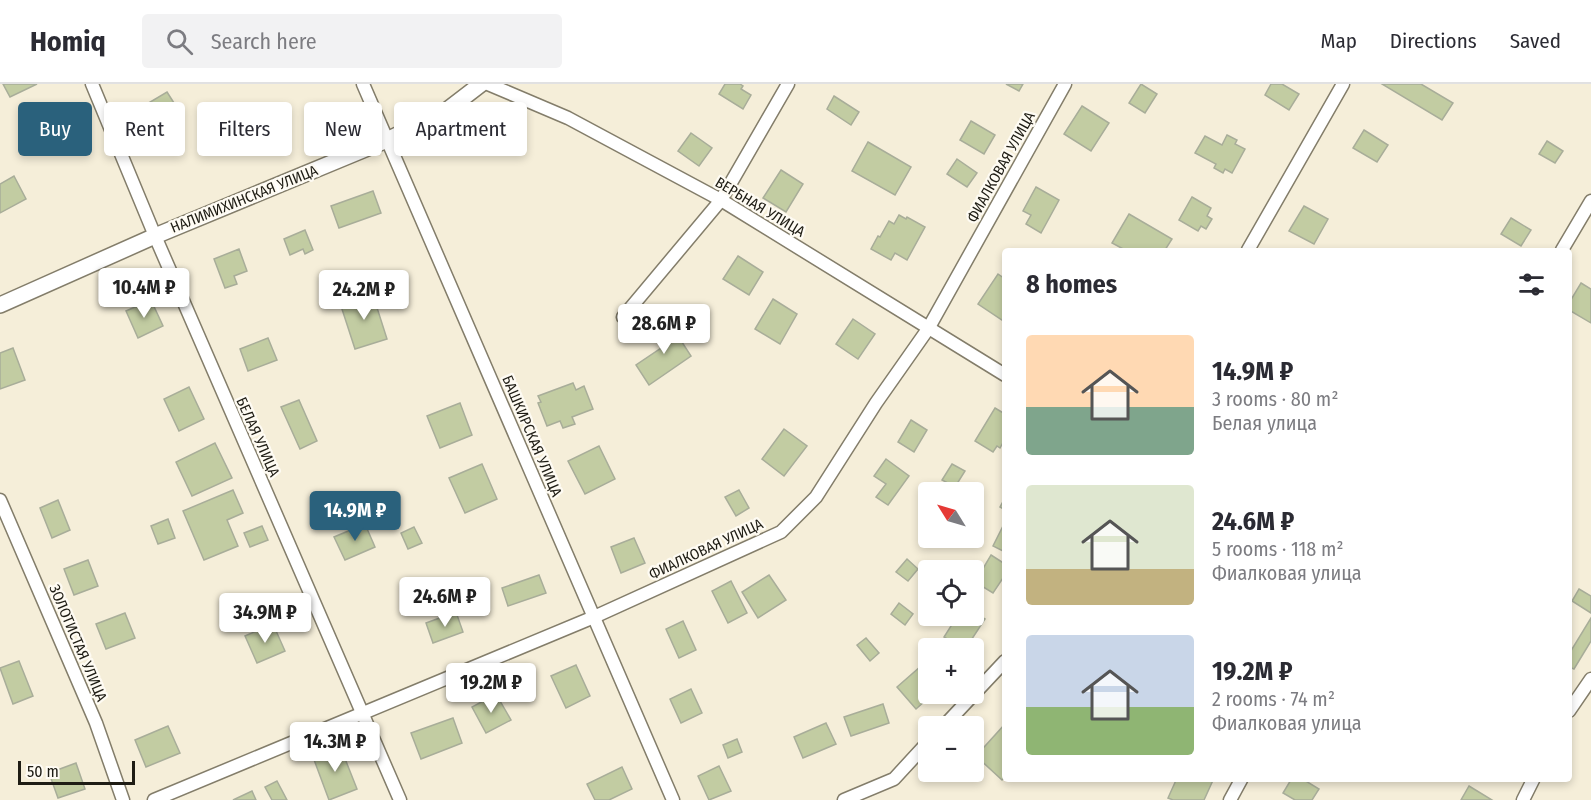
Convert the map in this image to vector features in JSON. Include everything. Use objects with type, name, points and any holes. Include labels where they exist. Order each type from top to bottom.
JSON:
[{"type":"street","name":"БЕЛАЯ УЛИЦА","points":[[92,84],[155,236],[400,800]]},
{"type":"street","name":"БАШКИРСКАЯ УЛИЦА","points":[[363,84],[673,800]]},
{"type":"street","name":"НАЛИМИХИНСКАЯ УЛИЦА","points":[[0,304],[155,236],[387,140],[446,111],[481,84]]},
{"type":"street","name":"ВЕРБНАЯ УЛИЦА","points":[[488,84],[568,118],[721,200],[1002,373]]},
{"type":"street","points":[[623,317],[721,200],[788,84]]},
{"type":"street","name":"ФИАЛКОВАЯ УЛИЦА","points":[[154,800],[594,617],[781,532],[816,497],[876,403],[928,329],[1065,84]]},
{"type":"street","points":[[1249,248],[1343,84]]},
{"type":"street","points":[[1563,248],[1591,201]]},
{"type":"street","name":"ЗОЛОТИСТАЯ УЛИЦА","points":[[0,500],[96,723],[123,800]]},
{"type":"street","points":[[953,716],[1002,664]]},
{"type":"street","points":[[1572,703],[1591,679]]},
{"type":"street","points":[[844,800],[894,779],[918,753]]},
{"type":"street","points":[[1230,800],[1240,782]]},
{"type":"street","points":[[1523,800],[1532,782]]},
{"type":"building","points":[[3,84],[37,84],[10,97]]},
{"type":"building","points":[[725,84],[740,84],[743,86],[741,89],[751,95],[743,109],[719,94]]},
{"type":"building","points":[[1006,84],[1023,84],[1019,91]]},
{"type":"building","points":[[1141,84],[1157,94],[1145,113],[1129,103]]},
{"type":"building","points":[[1271,84],[1282,84],[1299,94],[1289,110],[1265,95]]},
{"type":"building","points":[[1382,84],[1421,84],[1453,103],[1442,120]]},
{"type":"building","points":[[167,92],[173,102],[150,102]]},
{"type":"building","points":[[834,96],[859,112],[851,125],[827,109]]},
{"type":"building","points":[[1082,106],[1109,123],[1091,151],[1064,134]]},
{"type":"building","points":[[971,121],[995,135],[984,154],[960,140]]},
{"type":"building","points":[[1364,130],[1388,145],[1377,162],[1353,148]]},
{"type":"building","points":[[691,133],[712,148],[699,166],[678,151]]},
{"type":"building","points":[[1227,135],[1237,140],[1235,144],[1245,149],[1232,173],[1225,169],[1223,173],[1214,168],[1216,164],[1195,153],[1205,136],[1222,145]]},
{"type":"building","points":[[1547,141],[1563,151],[1555,163],[1539,154]]},
{"type":"building","points":[[868,142],[911,167],[895,195],[852,171]]},
{"type":"building","points":[[957,159],[977,173],[967,187],[947,174]]},
{"type":"building","points":[[781,170],[803,184],[786,212],[763,198]]},
{"type":"building","points":[[14,176],[26,199],[0,213],[0,184]]},
{"type":"building","points":[[1036,187],[1059,200],[1041,233],[1026,224],[1031,215],[1023,211]]},
{"type":"building","points":[[373,191],[381,213],[339,228],[331,206]]},
{"type":"building","points":[[1192,197],[1211,208],[1207,216],[1212,219],[1206,229],[1201,226],[1198,231],[1179,220]]},
{"type":"building","points":[[1304,206],[1328,219],[1314,244],[1289,231]]},
{"type":"building","points":[[1129,214],[1172,239],[1166,248],[1121,248],[1112,243]]},
{"type":"building","points":[[899,215],[925,227],[907,260],[895,253],[891,260],[871,249],[889,221],[894,224]]},
{"type":"building","points":[[1511,218],[1531,230],[1521,246],[1501,234]]},
{"type":"building","points":[[305,230],[313,250],[305,254],[303,249],[290,255],[284,239]]},
{"type":"building","points":[[239,249],[247,271],[234,276],[237,284],[225,288],[214,259]]},
{"type":"building","points":[[738,256],[763,272],[749,295],[723,279]]},
{"type":"building","points":[[998,274],[1002,277],[1002,320],[978,304]]},
{"type":"building","points":[[1581,283],[1591,289],[1591,323],[1572,312],[1572,298]]},
{"type":"building","points":[[372,292],[387,339],[355,349],[340,303]]},
{"type":"building","points":[[773,299],[797,314],[780,344],[755,329]]},
{"type":"building","points":[[151,300],[163,326],[138,338],[126,311]]},
{"type":"building","points":[[853,319],[875,334],[858,359],[836,344]]},
{"type":"building","points":[[669,322],[691,356],[649,385],[636,365],[664,346],[654,331]]},
{"type":"building","points":[[268,338],[277,360],[248,371],[240,349]]},
{"type":"building","points":[[13,348],[25,380],[0,389],[0,353]]},
{"type":"building","points":[[573,383],[576,390],[584,386],[593,409],[572,417],[575,424],[563,428],[560,421],[547,426],[538,403],[541,402],[538,396]]},
{"type":"building","points":[[189,387],[204,419],[179,431],[164,399]]},
{"type":"building","points":[[299,400],[317,441],[300,449],[281,407]]},
{"type":"building","points":[[460,403],[472,435],[440,448],[427,416]]},
{"type":"building","points":[[995,408],[1002,412],[1000,448],[997,446],[993,452],[975,441]]},
{"type":"building","points":[[911,420],[927,430],[914,452],[898,442]]},
{"type":"building","points":[[784,429],[807,446],[784,476],[762,459]]},
{"type":"building","points":[[215,443],[232,478],[192,496],[176,462]]},
{"type":"building","points":[[599,446],[615,479],[585,494],[568,461]]},
{"type":"building","points":[[886,459],[909,476],[888,505],[876,497],[886,484],[874,476]]},
{"type":"building","points":[[482,464],[497,499],[465,513],[449,478]]},
{"type":"building","points":[[952,464],[965,471],[958,482],[942,480]]},
{"type":"building","points":[[233,490],[243,513],[227,520],[238,546],[204,560],[183,511]]},
{"type":"building","points":[[739,490],[749,508],[736,516],[725,497]]},
{"type":"building","points":[[58,500],[70,530],[52,538],[40,508]]},
{"type":"building","points":[[168,519],[175,538],[158,544],[151,526]]},
{"type":"building","points":[[365,524],[375,547],[345,560],[334,537]]},
{"type":"building","points":[[262,526],[268,540],[250,547],[244,533]]},
{"type":"building","points":[[414,527],[422,543],[408,549],[401,533]]},
{"type":"building","points":[[1002,528],[1002,550],[993,546]]},
{"type":"building","points":[[634,538],[645,563],[621,573],[611,547]]},
{"type":"building","points":[[991,555],[1002,562],[1002,580],[993,593],[984,588],[984,567]]},
{"type":"building","points":[[907,559],[918,569],[908,581],[896,572]]},
{"type":"building","points":[[88,560],[98,586],[74,595],[64,569]]},
{"type":"building","points":[[539,575],[546,593],[508,606],[502,588]]},
{"type":"building","points":[[769,575],[786,600],[758,618],[742,592]]},
{"type":"building","points":[[731,581],[747,613],[728,623],[712,591]]},
{"type":"building","points":[[1579,589],[1591,596],[1591,613],[1572,601]]},
{"type":"building","points":[[899,603],[913,614],[905,625],[891,614]]},
{"type":"building","points":[[456,612],[463,632],[433,643],[426,623]]},
{"type":"building","points":[[125,613],[135,638],[106,649],[96,624]]},
{"type":"building","points":[[1591,618],[1591,641],[1574,669],[1572,668],[1572,649]]},
{"type":"building","points":[[683,621],[696,650],[679,658],[666,629]]},
{"type":"building","points":[[273,624],[285,651],[257,663],[245,636]]},
{"type":"building","points":[[951,626],[980,626],[973,638],[944,637]]},
{"type":"building","points":[[866,638],[879,653],[870,661],[857,645]]},
{"type":"building","points":[[19,661],[33,696],[13,704],[0,668]]},
{"type":"building","points":[[576,665],[590,696],[566,708],[551,676]]},
{"type":"building","points":[[918,669],[918,704],[922,704],[916,709],[897,687]]},
{"type":"building","points":[[691,689],[702,713],[681,723],[670,699]]},
{"type":"building","points":[[496,694],[511,720],[486,733],[472,707]]},
{"type":"building","points":[[883,704],[889,723],[851,736],[844,717]]},
{"type":"building","points":[[453,718],[462,743],[421,759],[411,733]]},
{"type":"building","points":[[826,723],[836,744],[803,758],[794,737]]},
{"type":"building","points":[[168,726],[180,753],[146,767],[135,740]]},
{"type":"building","points":[[1002,727],[1002,780],[984,763],[984,747]]},
{"type":"building","points":[[737,739],[742,752],[728,758],[723,745]]},
{"type":"building","points":[[340,746],[357,789],[329,800],[313,757]]},
{"type":"building","points":[[76,763],[85,789],[58,798],[49,773]]},
{"type":"building","points":[[719,766],[731,791],[709,800],[698,776]]},
{"type":"building","points":[[622,767],[632,789],[609,800],[595,800],[587,784]]},
{"type":"building","points":[[277,781],[287,800],[272,800],[265,787]]},
{"type":"building","points":[[1175,782],[1212,782],[1204,800],[1168,798]]},
{"type":"building","points":[[1290,782],[1308,782],[1319,789],[1312,800],[1295,800],[1283,793]]},
{"type":"building","points":[[1469,786],[1492,800],[1461,800]]},
{"type":"building","points":[[252,791],[256,800],[233,800]]}]
